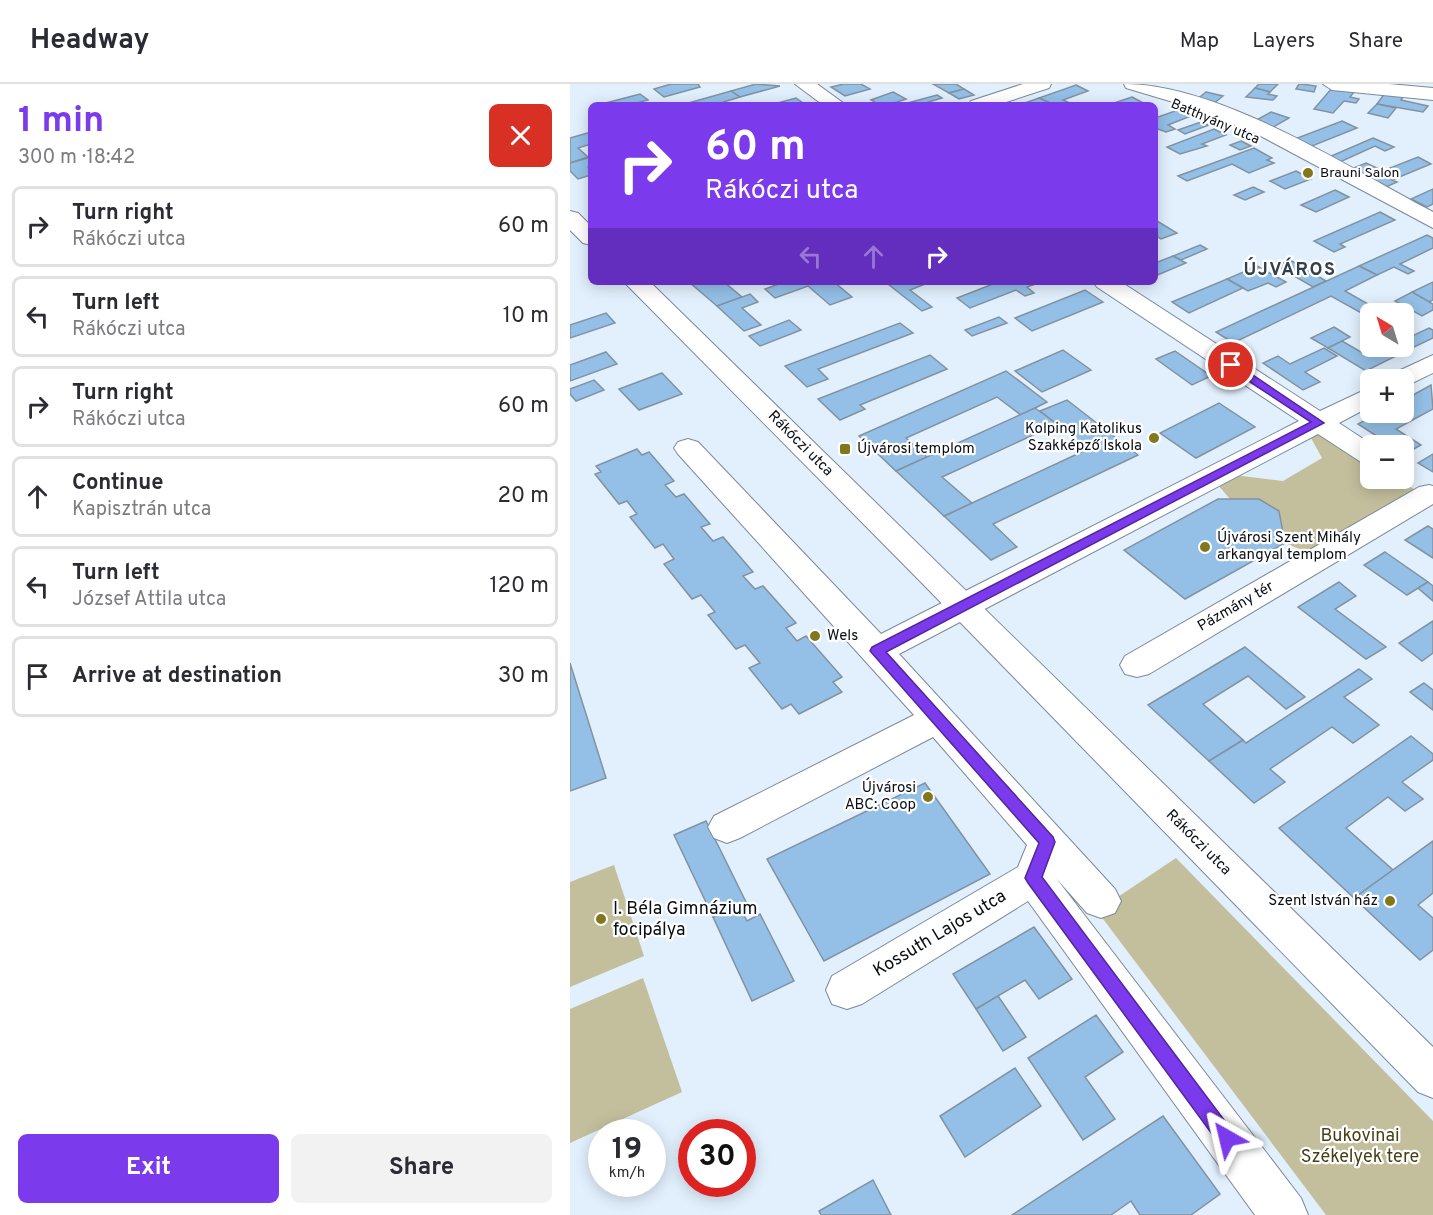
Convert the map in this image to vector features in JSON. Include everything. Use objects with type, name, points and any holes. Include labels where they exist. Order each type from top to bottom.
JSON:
[{"type":"street","points":[[804,84],[831,102]]},
{"type":"street","points":[[987,102],[1042,84]]},
{"type":"street","points":[[1332,84],[1433,94]]},
{"type":"street","name":"Batthyány utca","points":[[1125,86],[1190,108],[1284,152],[1312,158],[1433,221]]},
{"type":"street","name":"Rákóczi utca","points":[[639,285],[1433,1077]]},
{"type":"street","points":[[1110,285],[1360,449]]},
{"type":"street","points":[[1414,373],[1433,363]]},
{"type":"street","points":[[877,651],[964,608],[1360,401]]},
{"type":"street","points":[[688,448],[939,718],[1101,900]]},
{"type":"street","name":"Pázmány tér","points":[[1137,665],[1422,489]]},
{"type":"street","points":[[727,827],[939,718]]},
{"type":"street","points":[[1047,842],[1033,878],[1284,1215]]},
{"type":"street","name":"Kossuth Lajos utca","points":[[847,990],[1033,878]]},
{"type":"green space","points":[[1325,431],[1360,454],[1360,489],[1414,489],[1420,493],[1309,553],[1285,543],[1279,511],[1259,499],[1230,499],[1217,484],[1234,475],[1283,481],[1322,458],[1311,438]]},
{"type":"green space","name":"Bukovinai Székelyek tere","points":[[1176,858],[1433,1121],[1433,1215],[1326,1215],[1097,911]]},
{"type":"green space","name":"I. Béla Gimnázium focipálya","points":[[614,865],[644,956],[570,987],[570,882]]},
{"type":"green space","points":[[643,978],[682,1092],[623,1119],[588,1119],[588,1135],[570,1143],[570,1009]]},
{"type":"building","points":[[671,84],[698,84],[700,87],[664,97],[654,89]]},
{"type":"building","points":[[756,84],[780,86],[740,97],[731,91]]},
{"type":"building","points":[[861,84],[870,89],[845,96],[831,87]]},
{"type":"building","points":[[933,84],[956,84],[964,89],[949,93]]},
{"type":"building","points":[[1259,84],[1278,84],[1270,92],[1255,88]]},
{"type":"building","points":[[1299,84],[1316,86],[1314,92],[1296,89]]},
{"type":"building","points":[[1076,85],[1088,91],[1063,100],[1067,102],[1048,102],[1039,98]]},
{"type":"building","points":[[1255,88],[1277,96],[1273,100],[1246,97]]},
{"type":"building","points":[[1332,88],[1354,92],[1350,97],[1359,99],[1356,103],[1344,101],[1333,113],[1314,109]]},
{"type":"building","points":[[964,89],[974,95],[959,99],[949,93]]},
{"type":"building","points":[[731,91],[740,97],[724,102],[692,102]]},
{"type":"building","points":[[893,92],[906,99],[897,102],[871,100]]},
{"type":"building","points":[[1206,92],[1223,96],[1213,104],[1196,100]]},
{"type":"building","points":[[1385,93],[1403,97],[1401,100],[1428,106],[1423,112],[1377,104]]},
{"type":"building","points":[[640,94],[648,100],[640,102],[609,102]]},
{"type":"building","points":[[937,95],[942,98],[928,102],[911,102]]},
{"type":"building","points":[[1132,97],[1141,102],[1117,102]]},
{"type":"building","points":[[796,98],[802,102],[781,102]]},
{"type":"building","points":[[1039,98],[1048,102],[1028,102]]},
{"type":"building","points":[[1377,104],[1396,108],[1388,118],[1368,113]]},
{"type":"building","points":[[1178,110],[1191,116],[1168,125],[1175,129],[1166,132],[1158,129],[1158,117]]},
{"type":"building","points":[[1271,112],[1289,118],[1270,129],[1251,123]]},
{"type":"building","points":[[1342,121],[1357,128],[1307,148],[1292,140]]},
{"type":"building","points":[[1201,122],[1209,125],[1185,134],[1178,130]]},
{"type":"building","points":[[1214,129],[1226,135],[1202,144],[1207,146],[1180,154],[1167,147]]},
{"type":"building","points":[[588,133],[588,145],[578,148],[588,157],[570,163],[570,138]]},
{"type":"building","points":[[1373,138],[1394,147],[1385,151],[1375,146],[1340,162],[1329,157]]},
{"type":"building","points":[[1241,141],[1251,146],[1240,150],[1230,145]]},
{"type":"building","points":[[1254,148],[1272,158],[1267,160],[1274,163],[1249,173],[1232,164],[1187,181],[1178,176]]},
{"type":"building","points":[[1418,157],[1431,164],[1392,180],[1397,182],[1386,187],[1367,177]]},
{"type":"building","points":[[588,158],[588,176],[578,179],[570,171],[570,163]]},
{"type":"building","points":[[1366,163],[1379,169],[1364,175],[1351,169]]},
{"type":"building","points":[[1296,171],[1311,179],[1285,189],[1270,181]]},
{"type":"building","points":[[1253,187],[1264,192],[1245,200],[1234,195]]},
{"type":"building","points":[[1433,189],[1433,204],[1427,207],[1411,199]]},
{"type":"building","points":[[1335,190],[1349,197],[1316,212],[1301,205]]},
{"type":"building","points":[[1380,212],[1395,220],[1340,244],[1345,247],[1334,252],[1314,241]]},
{"type":"building","points":[[1158,222],[1177,233],[1161,239],[1158,237]]},
{"type":"building","points":[[1427,235],[1433,238],[1433,248],[1400,264],[1414,271],[1408,274],[1394,267],[1377,275],[1359,266]]},
{"type":"building","points":[[1200,245],[1207,249],[1181,260],[1173,256]]},
{"type":"building","points":[[1173,256],[1186,263],[1158,275],[1158,262]]},
{"type":"building","points":[[1290,260],[1326,281],[1313,287],[1277,266]]},
{"type":"building","points":[[1257,266],[1286,282],[1276,287],[1268,283],[1248,291],[1227,279]]},
{"type":"building","points":[[1359,266],[1377,275],[1345,291],[1366,303],[1360,303],[1360,312],[1331,296],[1233,343],[1216,332]]},
{"type":"building","points":[[1227,279],[1243,288],[1189,313],[1172,302]]},
{"type":"building","points":[[1433,282],[1433,300],[1429,302],[1412,292]]},
{"type":"building","points":[[692,285],[728,285],[742,297],[717,306]]},
{"type":"building","points":[[776,285],[838,285],[852,297],[830,305],[808,286],[775,298],[765,289]]},
{"type":"building","points":[[889,285],[922,285],[910,290],[932,307],[922,311]]},
{"type":"building","points":[[990,285],[1033,285],[1027,287],[1034,293],[1025,296],[1016,290],[970,308],[957,298]]},
{"type":"building","points":[[1085,290],[1103,302],[1032,331],[1015,318]]},
{"type":"building","points":[[1412,292],[1433,304],[1433,310],[1422,316],[1414,312],[1414,303],[1395,301]]},
{"type":"building","points":[[750,294],[758,302],[742,308],[761,325],[744,331],[717,306]]},
{"type":"building","points":[[606,313],[615,323],[570,338],[570,325]]},
{"type":"building","points":[[999,317],[1007,323],[972,336],[965,330]]},
{"type":"building","points":[[789,320],[801,330],[760,346],[749,336]]},
{"type":"building","points":[[900,323],[913,333],[818,369],[828,379],[807,387],[785,366]]},
{"type":"building","points":[[1334,327],[1350,337],[1328,348],[1311,338]]},
{"type":"building","points":[[1429,328],[1433,330],[1433,338],[1414,347],[1414,335]]},
{"type":"building","points":[[1342,341],[1360,352],[1360,357],[1394,357],[1370,369],[1363,369],[1328,348]]},
{"type":"building","points":[[1324,348],[1337,356],[1305,372],[1320,382],[1303,390],[1263,363],[1278,356],[1290,364]]},
{"type":"building","points":[[1063,350],[1091,370],[1042,392],[1015,371]]},
{"type":"building","points":[[1175,351],[1211,376],[1192,385],[1156,359]]},
{"type":"building","points":[[606,352],[617,364],[570,381],[570,365]]},
{"type":"building","points":[[930,355],[947,369],[860,405],[865,409],[840,420],[818,399]]},
{"type":"building","points":[[1006,371],[1047,402],[1021,415],[997,397],[906,438],[927,457],[896,471],[859,436]]},
{"type":"building","points":[[662,373],[682,394],[639,410],[619,389]]},
{"type":"building","points":[[594,380],[604,390],[576,401],[570,394],[570,389]]},
{"type":"building","points":[[1431,385],[1433,409],[1414,419],[1414,394]]},
{"type":"building","points":[[1067,400],[1138,455],[993,524],[1017,547],[991,560],[944,516],[1088,449],[1040,411]]},
{"type":"building","points":[[1219,403],[1255,427],[1196,458],[1160,433]]},
{"type":"building","points":[[1035,408],[1057,424],[942,477],[972,503],[944,516],[896,471]]},
{"type":"building","points":[[1407,423],[1396,429],[1405,435],[1375,435],[1358,424]]},
{"type":"building","points":[[1414,441],[1421,445],[1414,449]]},
{"type":"building","points":[[637,449],[642,455],[649,452],[674,481],[665,485],[676,497],[684,494],[710,524],[701,527],[713,541],[723,537],[753,572],[743,576],[755,589],[763,586],[796,623],[786,628],[797,641],[806,636],[842,677],[833,682],[842,692],[799,714],[791,704],[782,709],[749,668],[760,663],[745,645],[736,649],[708,615],[715,612],[701,595],[692,599],[664,564],[674,559],[663,544],[655,548],[630,517],[637,514],[627,501],[619,504],[595,474],[601,472],[596,466]]},
{"type":"building","points":[[1433,454],[1433,472],[1418,463]]},
{"type":"building","name":"Újvárosi Szent Mihály arkangyal templom","points":[[1218,499],[1259,499],[1279,511],[1285,543],[1185,599],[1124,550]]},
{"type":"building","points":[[1428,526],[1433,529],[1433,558],[1405,540]]},
{"type":"building","points":[[1385,552],[1428,582],[1407,595],[1364,565]]},
{"type":"building","points":[[1339,582],[1356,596],[1335,609],[1386,647],[1366,659],[1298,607]]},
{"type":"building","points":[[1428,582],[1433,586],[1433,601],[1418,588]]},
{"type":"building","points":[[1433,621],[1433,653],[1422,661],[1399,643]]},
{"type":"building","points":[[1245,647],[1305,697],[1286,709],[1248,676],[1203,704],[1243,740],[1209,761],[1148,705]]},
{"type":"building","points":[[570,663],[606,778],[570,791]]},
{"type":"building","points":[[1359,669],[1372,679],[1344,697],[1379,725],[1353,743],[1332,727],[1270,769],[1285,782],[1254,803],[1209,761],[1243,740],[1246,743]]},
{"type":"building","points":[[1424,683],[1433,690],[1433,710],[1410,692]]},
{"type":"building","points":[[1411,736],[1433,754],[1433,760],[1402,782],[1423,799],[1405,811],[1388,797],[1346,828],[1393,870],[1354,898],[1279,828]]},
{"type":"building","points":[[925,783],[990,874],[824,961],[767,859]]},
{"type":"building","points":[[706,821],[746,902],[713,917],[674,835]]},
{"type":"building","name":"Szent István ház","points":[[1433,841],[1433,893],[1418,905],[1433,918],[1433,950],[1420,960],[1354,898]]},
{"type":"building","points":[[739,905],[747,921],[760,914],[794,981],[752,1001],[713,917]]},
{"type":"building","points":[[1034,927],[1072,979],[1039,999],[1025,980],[976,1009],[953,974]]},
{"type":"building","points":[[998,996],[1026,1037],[1003,1051],[976,1009]]},
{"type":"building","points":[[1096,1015],[1123,1052],[1085,1077],[1115,1119],[1083,1140],[1028,1058]]},
{"type":"building","points":[[1015,1068],[1041,1106],[965,1157],[940,1116]]},
{"type":"building","points":[[1163,1116],[1220,1194],[1191,1215],[1140,1215],[1131,1201],[1111,1215],[1012,1215]]},
{"type":"building","points":[[873,1180],[891,1215],[821,1215],[819,1211]]},
{"type":"place","name":"Brauni Salon","points":[[1308,173]]},
{"type":"place","name":"Kolping Katolikus Szakképző Iskola","points":[[1154,438]]},
{"type":"place","name":"Újvárosi templom","points":[[845,449]]},
{"type":"place","name":"Újvárosi Szent Mihály arkangyal templom","points":[[1205,547]]},
{"type":"place","name":"Wels","points":[[815,636]]},
{"type":"place","name":"Újvárosi ABC: Coop","points":[[928,797]]},
{"type":"place","name":"Szent István ház","points":[[1390,901]]},
{"type":"place","name":"I. Béla Gimnázium focipálya","points":[[601,919]]},
{"type":"district","name":"ÚJVÁROS","points":[[1290,270]]},
{"type":"route","points":[[1227,1138],[1033,878],[1047,842],[877,651],[1319,423],[1231,365]]}]
